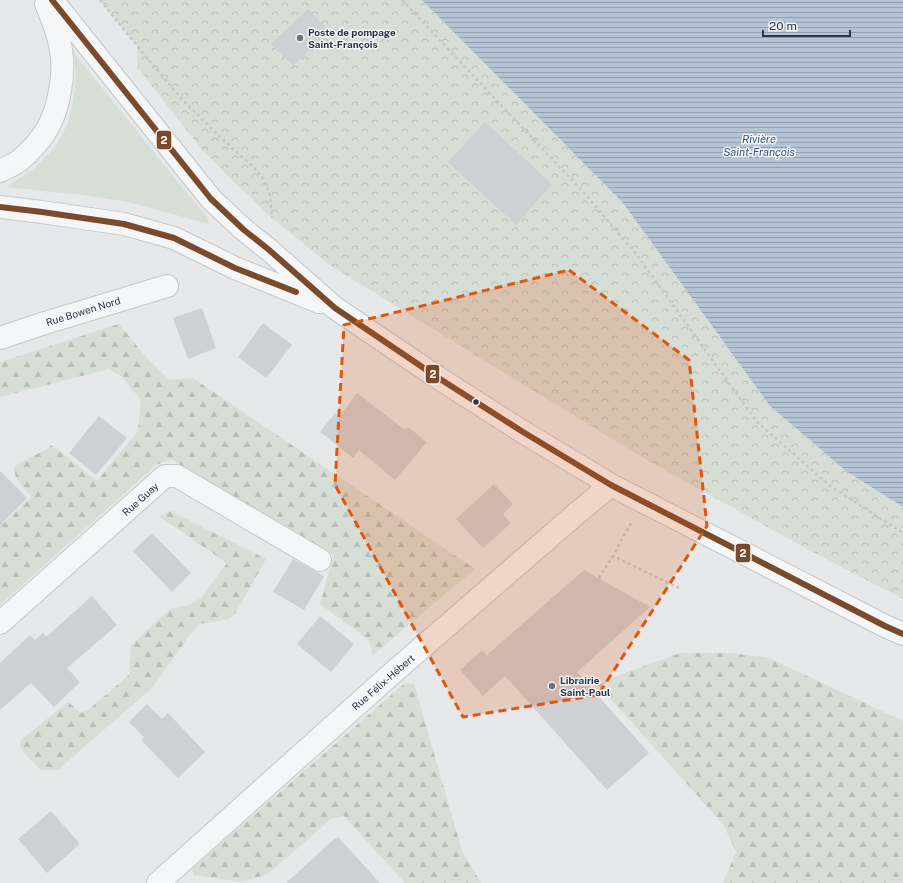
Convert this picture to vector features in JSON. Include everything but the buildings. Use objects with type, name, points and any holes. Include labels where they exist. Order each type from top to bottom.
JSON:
[{"type":"street","points":[[0,171],[18,162],[36,145],[50,125],[58,102],[62,77],[62,57],[57,31],[45,0]]},
{"type":"street","points":[[52,0],[211,199],[244,230],[335,308],[516,428],[611,485],[903,634]]},
{"type":"street","points":[[0,207],[124,224],[174,238],[235,268],[335,308]]},
{"type":"street","name":"Rue Bowen Nord","points":[[0,338],[167,286]]},
{"type":"street","name":"Rue Guay","points":[[0,623],[165,476],[177,476],[320,560]]},
{"type":"street","name":"Rue Félix-Hébert","points":[[158,883],[388,677],[611,485]]},
{"type":"path","points":[[100,0],[179,96],[253,167],[262,178],[270,195],[272,218],[277,222]]},
{"type":"path","points":[[402,0],[585,194],[638,255],[757,422],[829,485],[903,533]]},
{"type":"path","points":[[599,578],[613,556],[642,502]]},
{"type":"path","points":[[613,556],[679,588]]},
{"type":"highlighted area","points":[[569,270],[689,360],[707,526],[598,695],[463,717],[335,485],[344,325]]},
{"type":"green space","points":[[100,0],[422,0],[623,203],[770,406],[846,471],[903,507],[903,599],[809,550],[652,463],[331,266],[272,218],[203,151],[137,67],[138,47]]},
{"type":"green space","points":[[74,53],[207,217],[209,224],[128,202],[83,195],[6,187],[35,168],[56,146],[68,123],[73,102],[76,75]]},
{"type":"green space","points":[[119,324],[146,357],[169,380],[193,378],[475,569],[373,655],[369,640],[320,604],[334,555],[171,459],[156,465],[0,605],[0,519],[4,523],[32,496],[17,479],[14,466],[52,445],[97,481],[138,431],[141,400],[122,377],[109,369],[0,397],[0,362]]},
{"type":"green space","points":[[171,511],[266,559],[235,614],[229,619],[200,624],[191,633],[153,687],[58,770],[41,770],[22,751],[20,741],[68,702],[81,713],[88,710],[129,675],[131,645],[170,609],[190,605],[202,597],[227,563],[159,516]]},
{"type":"green space","points":[[680,653],[731,653],[769,658],[903,721],[903,883],[723,883],[736,852],[723,824],[598,685],[617,676]]},
{"type":"green space","points":[[405,683],[414,684],[462,851],[481,883],[405,883],[344,816],[331,819],[268,874],[241,882],[194,875],[192,869]]},
{"type":"water","name":"Rivière Saint-François","points":[[422,0],[903,0],[903,507],[846,471],[770,406],[623,203]]},
{"type":"transit line","name":"2","points":[[52,0],[211,199],[244,230],[335,308],[437,377],[523,432],[611,485],[903,634]]},
{"type":"transit line","name":"2","points":[[0,207],[124,224],[174,238],[235,268],[296,292]]},
{"type":"place","name":"Poste de pompage Saint-François","points":[[300,38]]},
{"type":"place","name":"Librairie Saint-Paul","points":[[552,686]]}]
